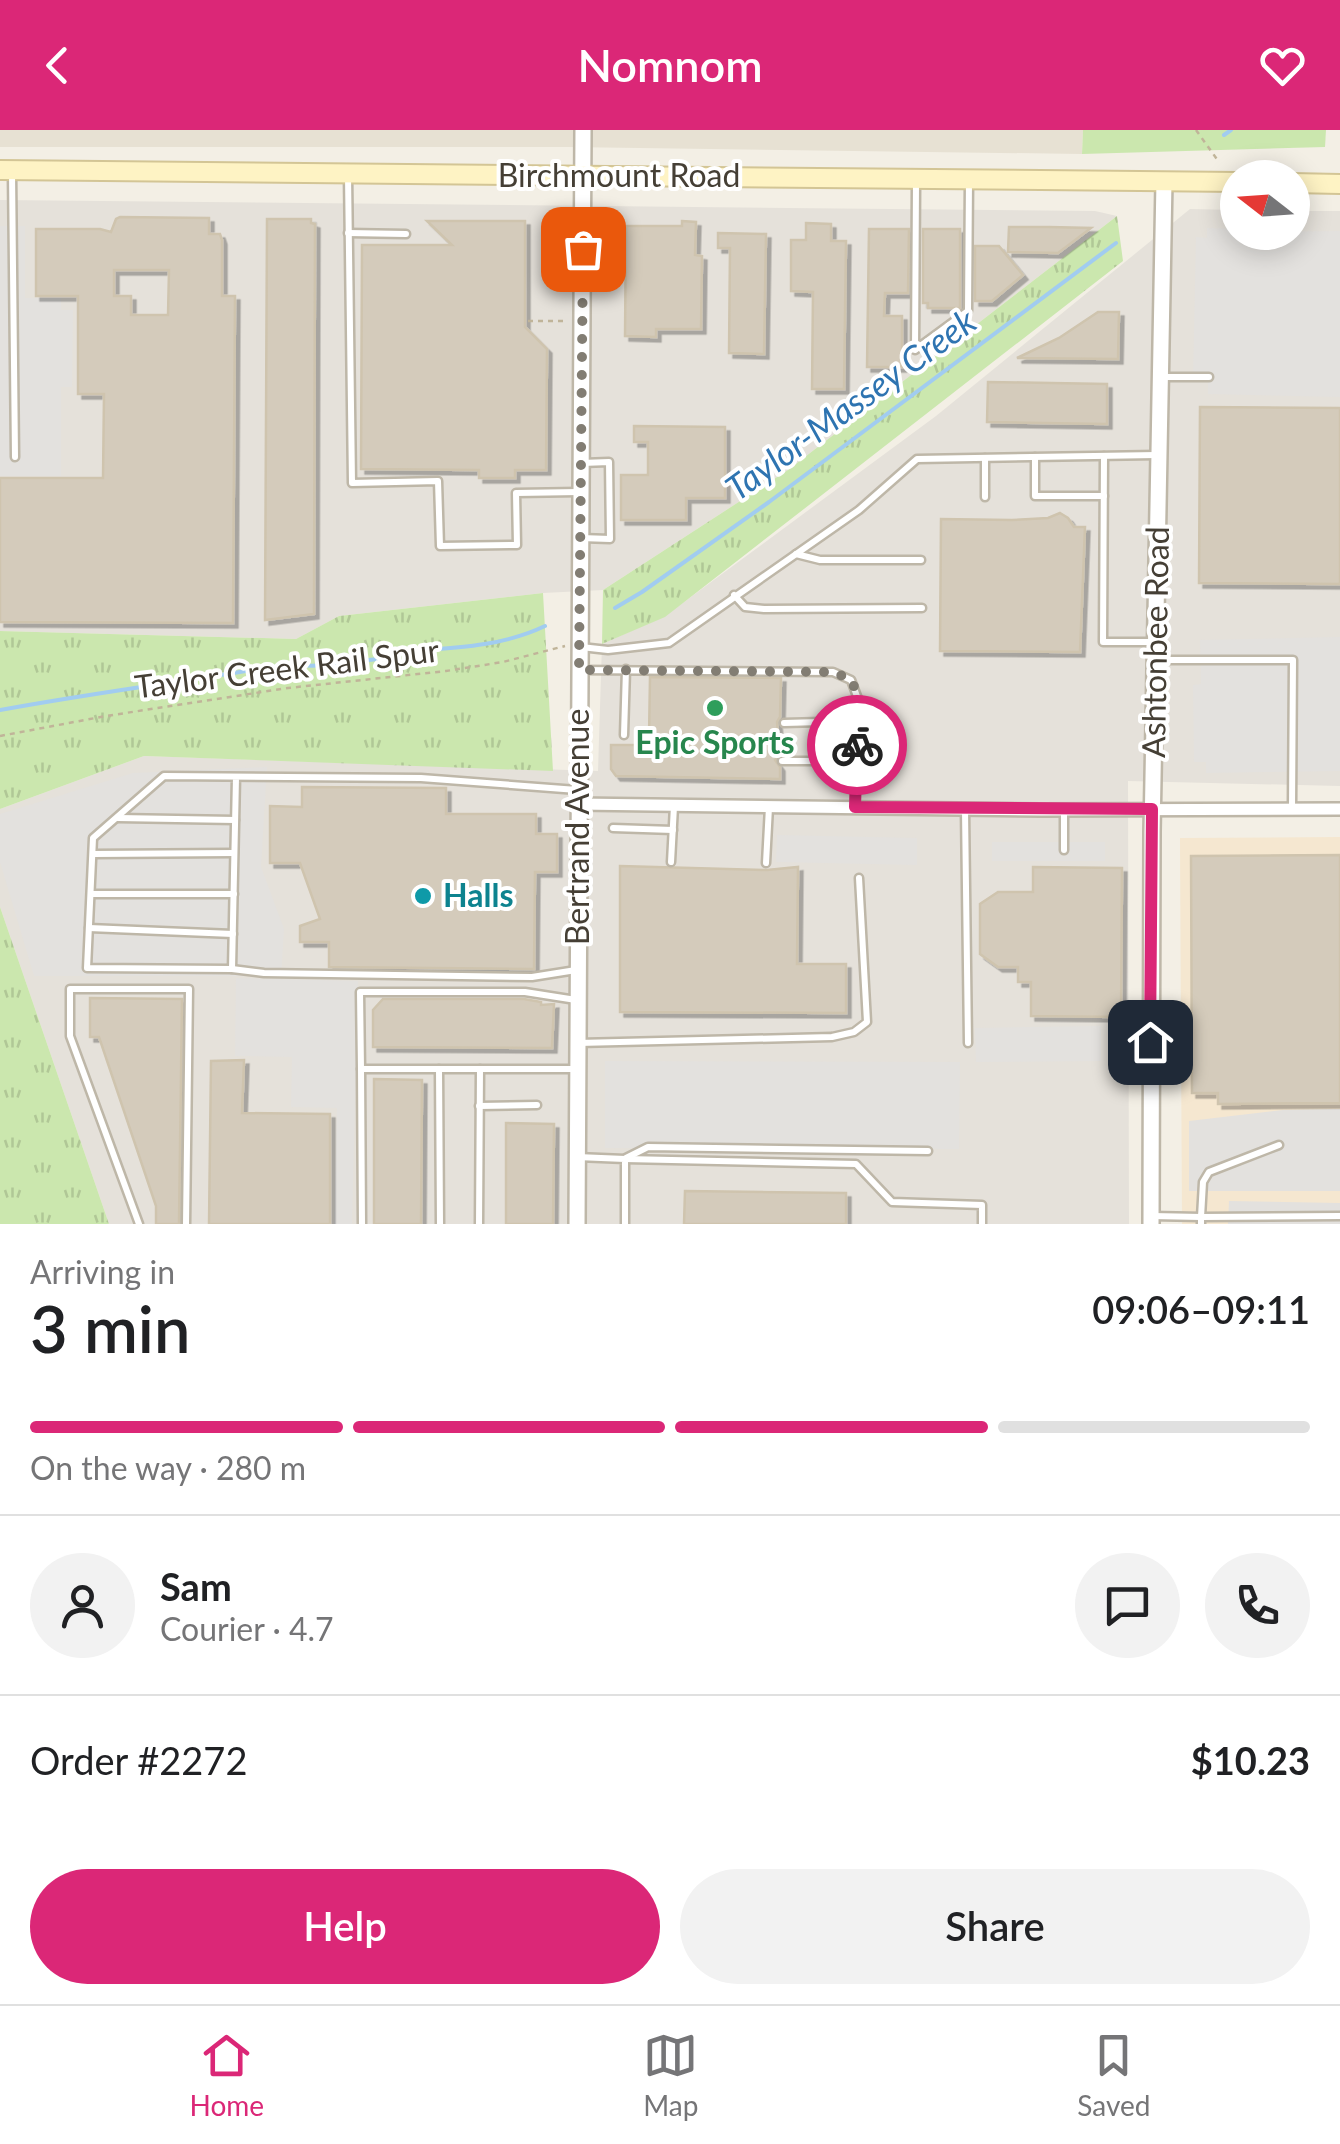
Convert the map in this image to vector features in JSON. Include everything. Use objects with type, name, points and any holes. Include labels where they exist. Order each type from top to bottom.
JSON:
[{"type":"main road","name":"Birchmount Road","points":[[6,170],[1220,182]]},
{"type":"main road","points":[[1310,183],[1340,184]]},
{"type":"street","name":"Bertrand Avenue","points":[[577,1224],[583,130]]},
{"type":"street","name":"Ashtonbee Road","points":[[1150,1220],[1152,809],[1164,181]]},
{"type":"street","points":[[578,797],[674,805],[1340,809]]},
{"type":"lane","points":[[6,170],[14,457]]},
{"type":"lane","points":[[348,174],[352,483],[438,482],[440,546],[518,545],[516,492],[580,492]]},
{"type":"lane","points":[[916,178],[915,350],[968,311],[969,179]]},
{"type":"lane","points":[[348,233],[406,234]]},
{"type":"lane","points":[[1160,377],[1209,377]]},
{"type":"lane","points":[[579,647],[608,650],[668,643],[859,510],[917,459],[1158,455]]},
{"type":"lane","points":[[1104,456],[1103,642],[1156,642]]},
{"type":"lane","points":[[1035,457],[1034,496],[1104,496]]},
{"type":"lane","points":[[985,458],[986,497]]},
{"type":"lane","points":[[580,462],[609,462],[610,539],[580,538]]},
{"type":"lane","points":[[794,554],[820,560],[922,560]]},
{"type":"lane","points":[[734,595],[746,607],[764,609],[922,608]]},
{"type":"lane","points":[[1156,660],[1294,660],[1292,809]]},
{"type":"lane","points":[[624,734],[626,669]]},
{"type":"lane","points":[[579,670],[833,672],[852,680],[858,700],[855,807]]},
{"type":"lane","points":[[784,723],[858,721]]},
{"type":"lane","points":[[782,761],[857,761]]},
{"type":"lane","points":[[577,970],[532,978],[87,968],[94,838],[164,776],[421,778],[578,797]]},
{"type":"lane","points":[[232,969],[236,778]]},
{"type":"lane","points":[[671,862],[674,805]]},
{"type":"lane","points":[[766,863],[769,806]]},
{"type":"lane","points":[[965,809],[968,1043]]},
{"type":"lane","points":[[1064,809],[1064,850]]},
{"type":"lane","points":[[117,818],[235,820]]},
{"type":"lane","points":[[613,828],[673,830]]},
{"type":"lane","points":[[92,854],[234,853]]},
{"type":"lane","points":[[577,1044],[832,1036],[854,1032],[866,1022],[859,878]]},
{"type":"lane","points":[[91,894],[234,894]]},
{"type":"lane","points":[[89,928],[232,934]]},
{"type":"lane","points":[[139,1224],[70,1036],[70,989],[188,989],[186,1224]]},
{"type":"lane","points":[[362,1224],[360,992],[525,992],[577,1000]]},
{"type":"lane","points":[[479,1224],[480,1069]]},
{"type":"lane","points":[[361,1070],[577,1070]]},
{"type":"lane","points":[[439,1070],[440,1224]]},
{"type":"lane","points":[[479,1106],[537,1105]]},
{"type":"lane","points":[[1201,1220],[1203,1182],[1209,1172],[1279,1145]]},
{"type":"lane","points":[[625,1158],[648,1148],[928,1151]]},
{"type":"lane","points":[[577,1157],[856,1164],[892,1202],[982,1205],[982,1224]]},
{"type":"lane","points":[[625,1158],[625,1224]]},
{"type":"lane","points":[[1150,1220],[1340,1216]]},
{"type":"path","points":[[1196,130],[1218,162]]},
{"type":"path","points":[[528,321],[582,321]]},
{"type":"path","name":"Taylor Creek Rail Spur","points":[[0,736],[288,688],[446,672],[562,646],[579,647]]},
{"type":"shaded area","points":[[0,130],[1083,130],[1082,154],[568,147],[0,147]]},
{"type":"shaded area","points":[[0,200],[1095,211],[1117,216],[788,470],[603,590],[339,616],[296,639],[0,631]]},
{"type":"shaded area","points":[[1190,209],[1220,210],[1220,250],[1310,250],[1310,211],[1340,211],[1340,786],[1128,781],[1129,1224],[109,1224],[0,907],[0,809],[144,756],[598,771],[602,644],[665,616],[936,416]]},
{"type":"shaded area","points":[[0,226],[25,226],[25,298],[61,298],[61,310],[73,310],[72,387],[61,387],[61,476],[0,476]]},
{"type":"shaded area","points":[[1207,228],[1220,228],[1220,250],[1310,250],[1310,231],[1340,231],[1340,397],[1208,394],[1208,378],[1193,378],[1196,237],[1207,238]]},
{"type":"shaded area","points":[[1340,637],[1340,771],[1206,773],[1206,762],[1194,762],[1193,685],[1201,684],[1200,640]]},
{"type":"shaded area","points":[[267,767],[261,867],[284,929],[281,976],[34,976],[0,862],[0,814],[133,773]]},
{"type":"shaded area","points":[[777,835],[917,838],[917,865],[776,862]]},
{"type":"shaded area","points":[[1340,837],[1340,1224],[1182,1224],[1180,838]]},
{"type":"shaded area","points":[[992,842],[1105,842],[1105,861],[992,861]]},
{"type":"shaded area","points":[[236,978],[358,981],[352,1224],[334,1224],[337,1108],[291,1107],[292,1057],[235,1056]]},
{"type":"shaded area","points":[[1101,1026],[1101,1061],[976,1062],[975,1028]]},
{"type":"shaded area","points":[[605,1061],[960,1062],[959,1149],[605,1148]]},
{"type":"shaded area","points":[[1340,1109],[1340,1191],[1189,1191],[1189,1121],[1283,1110]]},
{"type":"shaded area","points":[[1229,1201],[1340,1203],[1340,1224],[1228,1224]]},
{"type":"green space","points":[[1083,130],[1326,130],[1325,147],[1082,154]]},
{"type":"green space","points":[[1117,216],[1123,261],[665,617],[602,644],[603,590],[788,470]]},
{"type":"green space","points":[[543,593],[553,771],[144,756],[0,809],[0,631],[296,639],[339,616]]},
{"type":"green space","points":[[0,907],[109,1224],[0,1224]]},
{"type":"building","points":[[209,218],[209,234],[220,234],[222,240],[222,296],[235,296],[233,623],[0,622],[0,478],[103,478],[104,394],[78,394],[78,296],[36,296],[36,229],[111,232],[116,219]],"holes":[[[114,270],[169,270],[168,315],[131,315],[131,296],[114,296]]]},
{"type":"building","points":[[267,219],[311,219],[315,224],[314,614],[265,620]]},
{"type":"building","points":[[427,221],[525,221],[525,327],[547,349],[546,470],[515,470],[515,478],[479,478],[479,470],[361,469],[362,245],[452,245]]},
{"type":"building","points":[[682,221],[696,222],[695,255],[702,256],[701,329],[656,329],[656,337],[625,336],[626,226],[682,226]]},
{"type":"building","points":[[806,223],[831,224],[831,241],[846,241],[844,389],[812,389],[813,292],[791,291],[791,240],[806,240]]},
{"type":"building","points":[[1009,227],[1091,228],[1058,253],[1008,252]]},
{"type":"building","points":[[869,229],[909,229],[908,293],[885,293],[884,316],[902,316],[902,367],[867,367]]},
{"type":"building","points":[[923,229],[960,229],[960,308],[928,308],[928,303],[923,303]]},
{"type":"building","points":[[718,233],[766,234],[764,354],[729,353],[730,248],[718,248]]},
{"type":"building","points":[[975,246],[999,246],[1023,275],[992,301],[975,301]]},
{"type":"building","points":[[1098,312],[1119,312],[1118,359],[1017,358],[1059,338]]},
{"type":"building","points":[[988,382],[1107,384],[1107,424],[987,422]]},
{"type":"building","points":[[1200,407],[1340,408],[1340,584],[1199,583]]},
{"type":"building","points":[[634,426],[725,427],[725,498],[686,498],[686,520],[621,520],[621,475],[648,475],[648,442],[634,442]]},
{"type":"building","points":[[1060,513],[1074,527],[1085,527],[1080,652],[940,651],[941,519],[1012,520],[1048,518]]},
{"type":"building","name":"Epic Sports","points":[[650,677],[781,678],[777,722],[780,755],[775,760],[780,767],[780,779],[616,776],[611,769],[611,745],[640,745],[640,738],[649,738]]},
{"type":"building","name":"Halls","points":[[302,787],[446,788],[446,814],[536,814],[536,834],[557,834],[557,872],[535,872],[534,969],[329,967],[329,942],[300,942],[300,926],[320,919],[300,863],[270,863],[270,806],[302,807]]},
{"type":"building","points":[[1340,855],[1340,1103],[1218,1104],[1218,1093],[1192,1093],[1191,856]]},
{"type":"building","points":[[620,866],[767,870],[798,867],[797,964],[846,964],[846,1013],[620,1012]]},
{"type":"building","points":[[1033,867],[1122,868],[1121,1017],[1031,1016],[1031,982],[1018,982],[1018,967],[998,967],[980,954],[980,904],[998,892],[1033,892]]},
{"type":"building","points":[[90,998],[182,999],[179,1224],[156,1224],[156,1206],[99,1037],[90,1037]]},
{"type":"building","points":[[383,999],[524,999],[541,1005],[554,1004],[552,1048],[373,1047],[373,1010]]},
{"type":"building","points":[[244,1060],[242,1113],[330,1114],[330,1224],[209,1224],[211,1061]]},
{"type":"building","points":[[374,1079],[422,1080],[421,1224],[374,1224]]},
{"type":"building","points":[[506,1123],[554,1124],[553,1224],[506,1224]]},
{"type":"building","points":[[685,1191],[846,1193],[846,1224],[684,1224]]},
{"type":"waterway","name":"Taylor-Massey Creek","points":[[1224,135],[1231,130]]},
{"type":"waterway","name":"Taylor-Massey Creek","points":[[615,608],[769,502],[1116,243]]},
{"type":"waterway","name":"Taylor-Massey Creek","points":[[0,710],[291,664],[334,664],[399,652],[473,646],[510,639],[545,626]]},
{"type":"way so far","points":[[583,249],[579,670],[833,672],[852,680],[858,700],[857,745]]},
{"type":"place","name":"Epic Sports","points":[[715,708]]},
{"type":"place","name":"Halls","points":[[423,896]]},
{"type":"route","points":[[857,745],[855,807],[1152,809],[1150,1042]]}]
